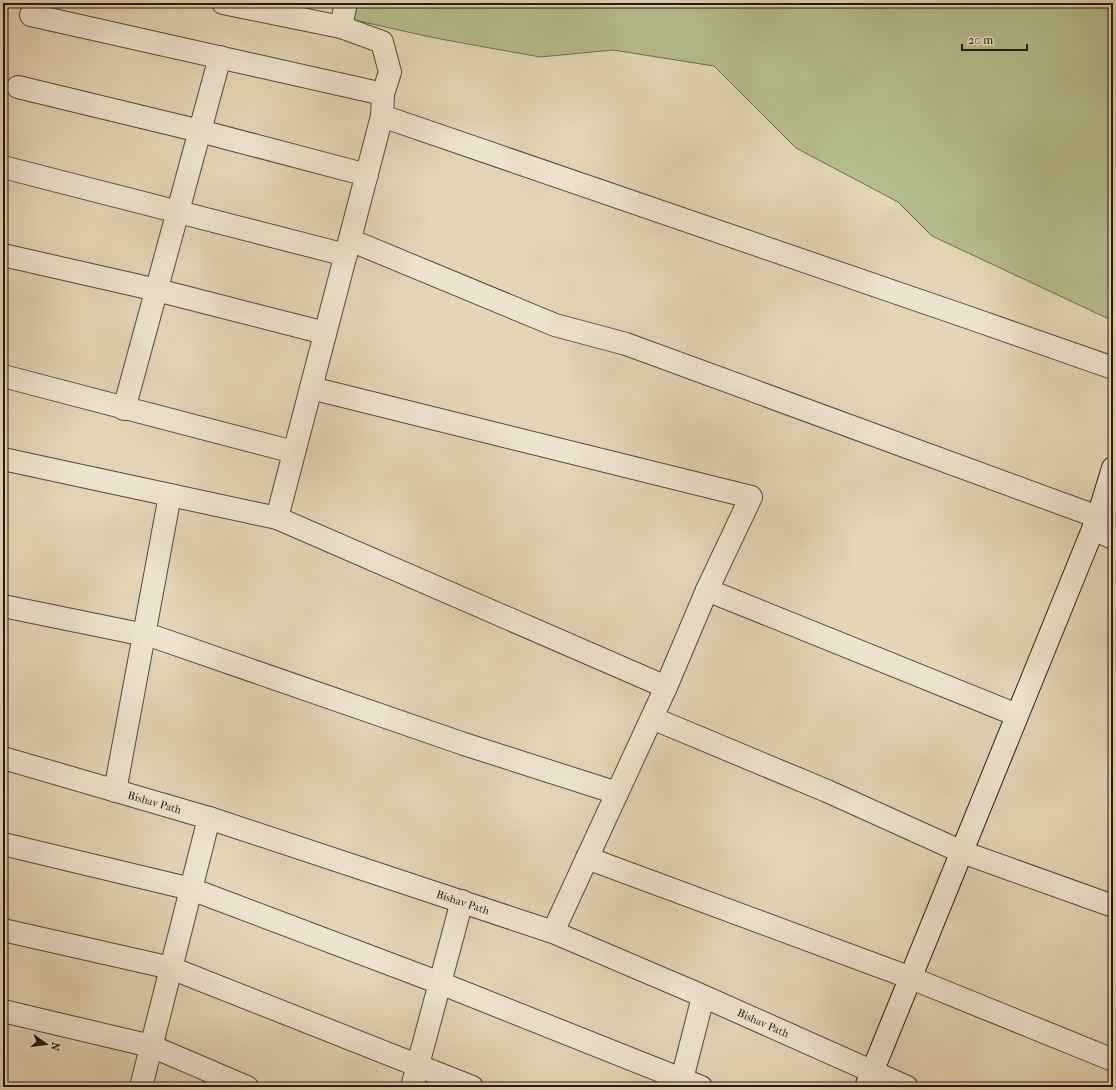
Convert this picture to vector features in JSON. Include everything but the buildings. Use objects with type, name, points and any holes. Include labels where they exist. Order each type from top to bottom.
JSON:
[{"type":"street","points":[[223,3],[341,27],[382,42],[390,72],[383,94],[382,116],[277,518]]},
{"type":"street","points":[[341,27],[346,3]]},
{"type":"street","points":[[31,15],[383,94]]},
{"type":"street","points":[[124,409],[220,57]]},
{"type":"street","points":[[18,87],[367,175]]},
{"type":"street","points":[[382,116],[1113,368]]},
{"type":"street","points":[[3,167],[178,211],[348,247],[555,325],[626,344],[1095,523],[1113,538]]},
{"type":"street","points":[[3,255],[157,290],[325,333]]},
{"type":"street","points":[[3,376],[124,409],[294,452]]},
{"type":"street","points":[[311,388],[751,497],[707,590],[666,687],[553,932]]},
{"type":"street","points":[[3,459],[277,518],[666,687]]},
{"type":"street","points":[[869,1080],[1095,523],[1113,468]]},
{"type":"street","points":[[115,791],[170,495]]},
{"type":"street","points":[[707,590],[1017,715]]},
{"type":"street","points":[[3,606],[155,636],[464,744],[617,794]]},
{"type":"street","points":[[652,718],[827,791],[962,852],[1113,906]]},
{"type":"street","name":"Bishav Path","points":[[3,758],[209,818],[553,932],[703,997],[869,1080],[907,1087]]},
{"type":"street","points":[[141,1087],[209,818]]},
{"type":"street","points":[[3,844],[191,889],[440,983],[687,1084],[703,997]]},
{"type":"street","points":[[587,858],[911,978],[1113,1060]]},
{"type":"street","points":[[412,1087],[462,901]]},
{"type":"street","points":[[3,930],[171,968],[472,1087]]},
{"type":"street","points":[[3,1011],[151,1046],[247,1087]]},
{"type":"green space","points":[[349,3],[1113,3],[1113,317],[1109,319],[932,236],[898,202],[796,148],[714,66],[613,50],[540,57],[435,38],[345,18]]}]
